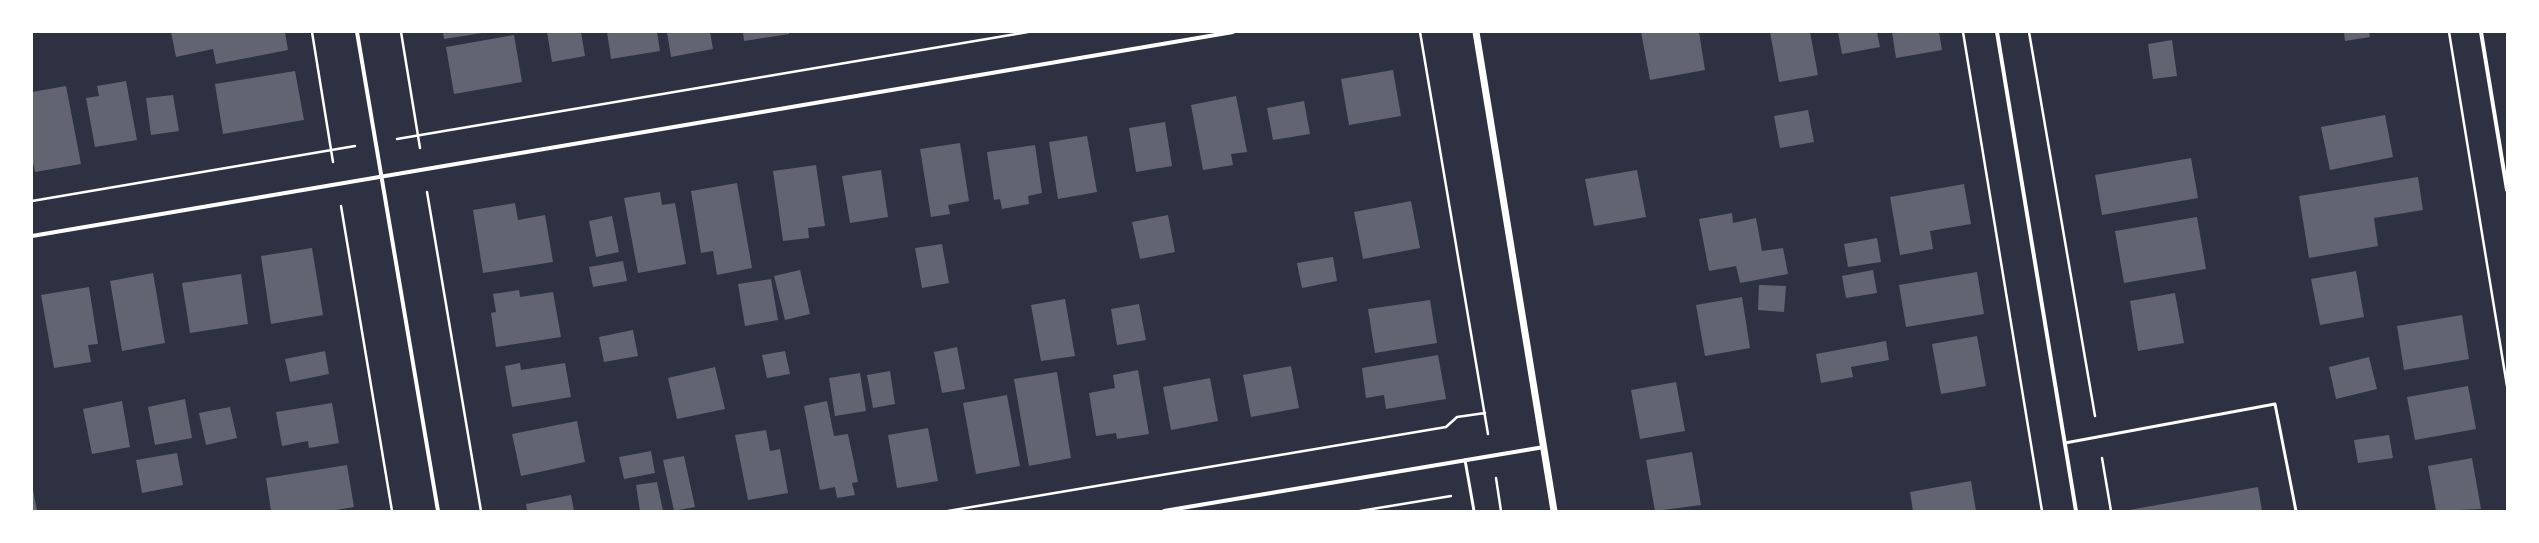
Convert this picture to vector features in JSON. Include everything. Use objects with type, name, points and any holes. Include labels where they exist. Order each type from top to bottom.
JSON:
[{"type":"street","points":[[357,32],[438,511]]},
{"type":"street","points":[[32,236],[1233,32]]},
{"type":"street","points":[[1476,32],[1554,511]]},
{"type":"street","points":[[1997,32],[2076,511]]},
{"type":"street","points":[[2481,32],[2507,190]]},
{"type":"street","points":[[1164,511],[1544,447]]},
{"type":"lane","points":[[2065,443],[2275,404],[2296,511]]},
{"type":"lane","points":[[1466,460],[1474,511]]},
{"type":"path","points":[[312,32],[392,511]]},
{"type":"path","points":[[400,32],[481,511]]},
{"type":"path","points":[[32,201],[1028,32]]},
{"type":"path","points":[[1420,32],[1501,511]]},
{"type":"path","points":[[1963,32],[2042,511]]},
{"type":"path","points":[[2029,32],[2111,511]]},
{"type":"path","points":[[2449,32],[2507,386]]},
{"type":"path","points":[[948,511],[1446,427],[1457,417],[1485,413]]},
{"type":"path","points":[[1360,511],[1497,488]]},
{"type":"building","points":[[171,32],[285,32],[288,50],[216,64],[213,49],[176,57]]},
{"type":"building","points":[[443,32],[482,32],[482,33],[444,39]]},
{"type":"building","points":[[547,32],[581,32],[585,56],[552,62]]},
{"type":"building","points":[[607,32],[657,32],[660,51],[611,59]]},
{"type":"building","points":[[667,32],[710,32],[713,49],[671,57]]},
{"type":"building","points":[[743,32],[789,32],[789,34],[744,41]]},
{"type":"building","points":[[1641,32],[1699,32],[1705,70],[1650,80]]},
{"type":"building","points":[[1770,32],[1810,32],[1818,75],[1779,82]]},
{"type":"building","points":[[1838,32],[1877,32],[1880,47],[1842,54]]},
{"type":"building","points":[[1892,32],[1939,32],[1942,50],[1896,58]]},
{"type":"building","points":[[2344,32],[2369,32],[2370,37],[2345,41]]},
{"type":"building","points":[[514,35],[522,82],[454,94],[446,47]]},
{"type":"building","points":[[2172,40],[2177,76],[2153,79],[2148,44]]},
{"type":"building","points":[[1393,70],[1401,116],[1349,125],[1341,79]]},
{"type":"building","points":[[295,71],[304,120],[223,134],[215,84]]},
{"type":"building","points":[[126,81],[137,140],[95,147],[86,98],[99,96],[97,86]]},
{"type":"building","points":[[66,86],[81,164],[35,172],[32,158],[32,92]]},
{"type":"building","points":[[173,95],[179,131],[151,135],[146,98]]},
{"type":"building","points":[[1236,96],[1247,152],[1231,154],[1233,165],[1203,170],[1191,105]]},
{"type":"building","points":[[1304,101],[1310,134],[1273,140],[1267,108]]},
{"type":"building","points":[[1808,110],[1814,142],[1780,148],[1774,116]]},
{"type":"building","points":[[2385,115],[2393,157],[2330,170],[2321,127]]},
{"type":"building","points":[[1165,122],[1172,166],[1136,172],[1129,128]]},
{"type":"building","points":[[1087,136],[1097,192],[1058,199],[1049,142]]},
{"type":"building","points":[[960,143],[969,201],[948,205],[950,214],[931,217],[920,149]]},
{"type":"building","points":[[1035,145],[1042,193],[1028,196],[1029,204],[1002,209],[1000,199],[994,200],[987,152]]},
{"type":"building","points":[[2191,158],[2198,198],[2102,215],[2095,175]]},
{"type":"building","points":[[816,165],[825,226],[808,228],[809,238],[783,241],[773,171]]},
{"type":"building","points":[[881,170],[888,217],[850,223],[842,176]]},
{"type":"building","points":[[1637,170],[1646,217],[1594,226],[1585,179]]},
{"type":"building","points":[[2418,177],[2423,210],[2374,218],[2378,246],[2309,258],[2299,196]]},
{"type":"building","points":[[737,183],[752,268],[717,275],[713,251],[701,253],[691,191]]},
{"type":"building","points":[[1964,184],[1971,224],[1930,231],[1933,249],[1900,255],[1890,197]]},
{"type":"building","points":[[660,192],[662,205],[675,203],[686,264],[638,273],[624,198]]},
{"type":"building","points":[[1411,201],[1420,248],[1363,259],[1354,212]]},
{"type":"building","points":[[515,203],[518,220],[545,215],[553,262],[483,273],[473,210]]},
{"type":"building","points":[[1732,213],[1733,223],[1756,218],[1762,251],[1783,248],[1788,274],[1740,283],[1736,266],[1709,271],[1699,219]]},
{"type":"building","points":[[1168,215],[1175,252],[1140,259],[1132,222]]},
{"type":"building","points":[[612,216],[619,252],[596,257],[589,221]]},
{"type":"building","points":[[2197,217],[2206,269],[2124,283],[2115,231]]},
{"type":"building","points":[[1877,238],[1881,262],[1848,267],[1844,244]]},
{"type":"building","points":[[942,244],[949,283],[922,288],[915,248]]},
{"type":"building","points":[[312,248],[323,315],[271,324],[261,256]]},
{"type":"building","points":[[1333,257],[1337,281],[1302,288],[1297,263]]},
{"type":"building","points":[[623,261],[627,281],[593,287],[589,267]]},
{"type":"building","points":[[800,270],[810,314],[785,320],[774,276]]},
{"type":"building","points":[[1873,270],[1877,293],[1846,298],[1842,276]]},
{"type":"building","points":[[2356,271],[2364,317],[2320,325],[2311,279]]},
{"type":"building","points":[[1977,272],[1984,314],[1906,327],[1899,285]]},
{"type":"building","points":[[153,273],[165,343],[122,351],[110,281]]},
{"type":"building","points":[[241,274],[248,324],[190,333],[182,283]]},
{"type":"building","points":[[771,279],[778,320],[745,326],[738,284]]},
{"type":"building","points":[[1759,285],[1786,286],[1784,312],[1758,310]]},
{"type":"building","points":[[89,287],[98,344],[88,345],[91,362],[54,368],[41,295]]},
{"type":"building","points":[[519,290],[520,297],[553,292],[561,337],[496,347],[491,313],[496,312],[493,294]]},
{"type":"building","points":[[2175,293],[2184,343],[2138,351],[2130,301]]},
{"type":"building","points":[[1742,297],[1750,348],[1705,356],[1696,305]]},
{"type":"building","points":[[1065,299],[1075,356],[1041,361],[1031,305]]},
{"type":"building","points":[[1430,300],[1437,343],[1375,353],[1368,309]]},
{"type":"building","points":[[1139,304],[1146,340],[1117,345],[1111,309]]},
{"type":"building","points":[[2462,315],[2469,359],[2404,370],[2397,326]]},
{"type":"building","points":[[633,330],[638,356],[604,362],[599,337]]},
{"type":"building","points":[[1977,336],[1986,386],[1941,394],[1932,344]]},
{"type":"building","points":[[1886,341],[1889,360],[1851,367],[1853,377],[1821,383],[1816,354]]},
{"type":"building","points":[[957,347],[965,389],[942,393],[934,352]]},
{"type":"building","points":[[325,351],[329,374],[290,382],[285,359]]},
{"type":"building","points":[[785,351],[790,374],[767,378],[762,355]]},
{"type":"building","points":[[1438,355],[1446,399],[1386,409],[1384,395],[1366,398],[1362,368]]},
{"type":"building","points":[[2369,357],[2377,389],[2336,399],[2329,367]]},
{"type":"building","points":[[520,363],[521,370],[565,363],[571,397],[512,407],[505,366]]},
{"type":"building","points":[[1291,366],[1299,408],[1251,417],[1243,375]]},
{"type":"building","points":[[715,367],[725,409],[677,419],[668,378]]},
{"type":"building","points":[[1138,370],[1149,434],[1117,439],[1116,433],[1096,436],[1089,393],[1115,388],[1113,375]]},
{"type":"building","points":[[890,371],[895,404],[873,408],[867,375]]},
{"type":"building","points":[[1057,372],[1071,458],[1029,466],[1014,379]]},
{"type":"building","points":[[860,373],[866,411],[835,416],[829,378]]},
{"type":"building","points":[[1210,378],[1218,421],[1171,430],[1163,387]]},
{"type":"building","points":[[1676,382],[1685,431],[1640,439],[1631,390]]},
{"type":"building","points":[[2468,386],[2476,429],[2415,440],[2407,397]]},
{"type":"building","points":[[1007,395],[1020,466],[976,474],[963,403]]},
{"type":"building","points":[[185,399],[192,438],[155,445],[148,407]]},
{"type":"building","points":[[122,401],[130,447],[92,454],[83,409]]},
{"type":"building","points":[[827,401],[834,436],[848,434],[858,482],[852,483],[855,495],[837,498],[835,487],[820,490],[804,406]]},
{"type":"building","points":[[332,403],[339,443],[309,448],[308,441],[282,446],[276,412]]},
{"type":"building","points":[[230,407],[237,438],[206,445],[199,413]]},
{"type":"building","points":[[577,421],[585,462],[521,476],[512,434]]},
{"type":"building","points":[[928,428],[938,481],[897,488],[888,435]]},
{"type":"building","points":[[766,430],[770,451],[780,449],[788,493],[748,500],[735,435]]},
{"type":"building","points":[[2389,435],[2393,458],[2358,463],[2354,440]]},
{"type":"building","points":[[651,451],[655,473],[624,479],[619,457]]},
{"type":"building","points":[[1692,452],[1701,505],[1655,511],[1646,460]]},
{"type":"building","points":[[177,453],[183,485],[142,493],[136,460]]},
{"type":"building","points":[[684,456],[695,507],[674,511],[663,460]]},
{"type":"building","points":[[2472,458],[2481,509],[2436,511],[2428,466]]},
{"type":"building","points":[[347,465],[354,507],[331,511],[271,511],[266,478]]},
{"type":"building","points":[[1971,481],[1976,511],[1913,511],[1910,492]]},
{"type":"building","points":[[657,482],[663,511],[640,511],[636,485]]},
{"type":"building","points":[[2258,487],[2262,511],[2129,511],[2129,510]]},
{"type":"building","points":[[33,490],[37,511],[32,511]]},
{"type":"building","points":[[571,495],[574,511],[527,511],[526,504]]}]
